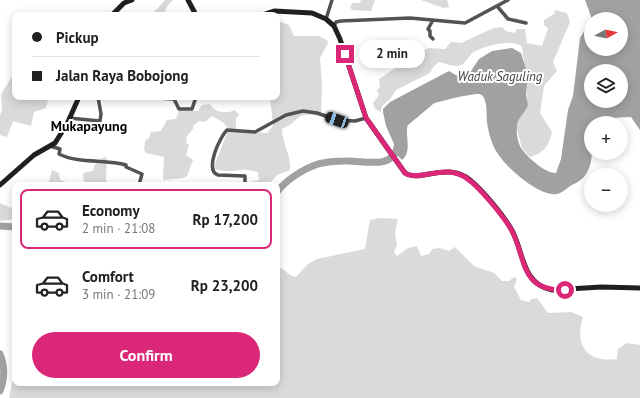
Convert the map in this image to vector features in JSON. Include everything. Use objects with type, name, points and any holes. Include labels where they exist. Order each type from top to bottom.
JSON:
[{"type":"main road","points":[[114,12],[122,2],[132,0]]},
{"type":"main road","points":[[188,0],[194,12]]},
{"type":"main road","points":[[269,12],[274,10],[312,13],[334,26],[340,39],[366,118],[401,168],[408,175],[452,172],[469,179],[510,226],[527,272],[536,283],[545,288],[640,288]]},
{"type":"main road","points":[[0,185],[34,155],[50,146],[58,139],[77,100]]},
{"type":"street","points":[[326,20],[332,0]]},
{"type":"street","points":[[334,26],[336,22],[341,21],[410,18],[465,23],[508,0]]},
{"type":"street","points":[[497,6],[508,19],[526,23]]},
{"type":"street","points":[[433,20],[428,29],[433,40]]},
{"type":"street","points":[[69,118],[100,122],[101,114],[99,100]]},
{"type":"street","points":[[174,100],[179,109],[190,110],[192,109],[195,100]]},
{"type":"street","points":[[245,182],[244,176],[218,175],[214,173],[212,169],[214,156],[227,130],[255,132],[286,115],[303,111],[317,113],[337,120],[355,121],[366,118]]},
{"type":"street","points":[[50,146],[60,149],[58,154],[68,158],[110,161],[126,165],[126,167],[142,174],[140,182]]},
{"type":"shaded area","points":[[165,0],[173,0],[164,12],[153,12]]},
{"type":"shaded area","points":[[361,0],[375,0],[371,11],[353,10],[350,8],[352,3],[360,3]]},
{"type":"shaded area","points":[[421,0],[447,0],[449,7],[444,8]]},
{"type":"shaded area","points":[[555,10],[567,13],[570,22],[553,62],[557,71],[544,86],[540,113],[552,132],[547,145],[539,153],[530,157],[522,148],[517,129],[518,120],[527,102],[527,84],[522,47],[518,44],[506,43],[484,47],[474,52],[463,64],[459,66],[439,62],[434,66],[430,73],[396,90],[390,99],[382,106],[381,112],[375,109],[373,103],[379,95],[377,90],[380,87],[379,79],[403,63],[417,59],[419,52],[429,48],[445,49],[451,42],[461,43],[494,28],[502,27],[506,31],[514,33],[517,29],[525,29],[527,43],[542,46],[548,28],[544,25],[544,20],[554,14]]},
{"type":"shaded area","points":[[280,22],[289,25],[294,36],[318,36],[327,40],[328,43],[320,58],[322,85],[321,116],[301,116],[282,129],[282,134],[290,160],[290,170],[277,175],[271,182],[251,182],[259,180],[258,172],[245,170],[222,171],[215,169],[214,166],[228,131],[220,120],[212,116],[205,122],[199,121],[193,126],[193,129],[187,136],[186,143],[189,145],[186,155],[193,160],[187,176],[183,178],[163,180],[164,157],[146,153],[144,150],[145,141],[149,138],[151,132],[161,131],[167,120],[176,119],[179,111],[198,111],[202,105],[210,104],[212,107],[221,112],[235,110],[239,115],[236,118],[236,131],[267,133],[273,126],[270,100],[280,100]]},
{"type":"shaded area","points":[[12,77],[12,100],[48,100],[46,108],[34,112],[31,126],[13,121],[7,137],[0,135],[0,115],[2,110],[1,94]]},
{"type":"shaded area","points":[[104,157],[107,158],[106,181],[108,182],[84,182],[83,173],[93,171],[95,164]]},
{"type":"shaded area","points":[[52,170],[59,173],[60,180],[67,182],[49,182]]},
{"type":"shaded area","points":[[0,203],[11,208],[12,206],[12,219],[0,221]]},
{"type":"shaded area","points":[[380,218],[398,219],[395,233],[397,245],[394,252],[397,256],[408,248],[417,246],[421,256],[429,254],[432,249],[440,248],[449,251],[455,247],[474,266],[494,273],[502,281],[509,281],[514,277],[517,279],[514,287],[521,300],[529,302],[531,299],[537,298],[548,313],[571,312],[583,317],[580,336],[585,350],[591,355],[598,358],[617,359],[618,349],[627,343],[640,345],[640,398],[9,398],[12,383],[12,386],[280,386],[280,268],[296,277],[308,264],[317,259],[365,249],[370,220]]},
{"type":"water","name":"Waduk Saguling","points":[[585,0],[640,0],[640,130],[631,117],[628,116],[584,116],[584,160],[591,160],[590,166],[589,168],[584,168],[583,178],[562,192],[557,194],[539,190],[520,177],[503,160],[493,145],[490,137],[485,101],[482,95],[479,94],[446,100],[428,105],[416,111],[412,115],[407,128],[408,147],[405,156],[402,160],[393,151],[394,144],[386,126],[383,112],[383,109],[390,102],[449,71],[459,77],[469,74],[479,59],[492,51],[512,48],[521,53],[526,69],[526,95],[528,105],[517,124],[519,143],[524,152],[532,160],[547,171],[556,173],[561,159],[568,110],[573,96],[580,38],[584,31],[584,56],[628,56],[628,12],[589,12]]},
{"type":"waterway","points":[[405,123],[430,102]]},
{"type":"waterway","points":[[280,189],[290,179],[312,166],[335,161],[384,161],[395,153],[398,145]]},
{"type":"waterway","points":[[0,226],[12,227]]},
{"type":"waterway","points":[[0,354],[4,372],[0,391]]},
{"type":"district","name":"Mukapayung","points":[[89,126]]},
{"type":"route","points":[[345,54],[366,118],[375,133],[405,173],[408,175],[414,175],[446,171],[469,179],[510,226],[527,272],[536,283],[552,290],[565,290]]}]
